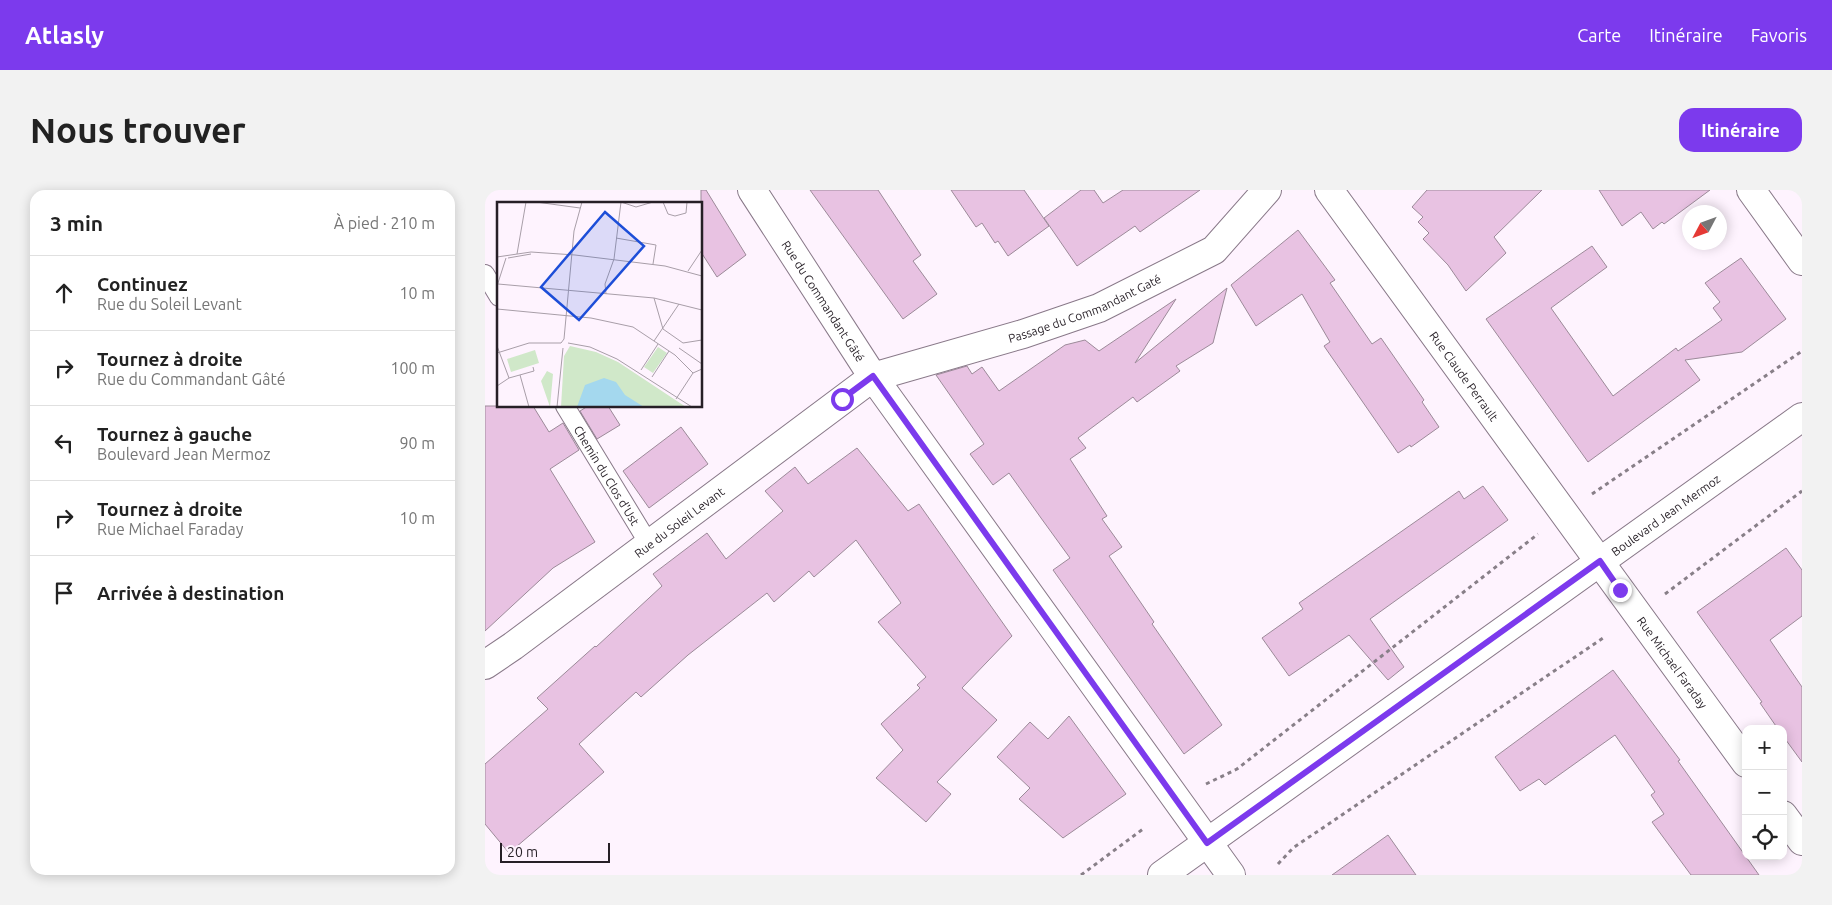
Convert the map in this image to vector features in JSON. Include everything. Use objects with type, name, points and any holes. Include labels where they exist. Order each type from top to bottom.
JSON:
[{"type":"street","name":"Rue du Commandant Gâté","points":[[752,190],[873,376],[1231,875]]},
{"type":"street","name":"Passage du Commandant Gaté","points":[[873,376],[1023,334],[1099,308],[1214,250],[1267,190]]},
{"type":"street","name":"Rue Claude Perrault","points":[[1329,190],[1600,561]]},
{"type":"street","points":[[1751,190],[1802,261]]},
{"type":"street","name":"Rue du Soleil Levant","points":[[485,664],[513,646],[873,376]]},
{"type":"street","name":"Boulevard Jean Mermoz","points":[[1162,875],[1802,418]]},
{"type":"street","name":"Rue Michael Faraday","points":[[1600,561],[1742,757]]},
{"type":"street","points":[[1787,820],[1802,841]]},
{"type":"lane","points":[[485,274],[497,294]]},
{"type":"lane","name":"Chemin du Clos d'Ust","points":[[566,408],[649,544]]},
{"type":"path","points":[[1589,496],[1802,351]]},
{"type":"path","points":[[1665,594],[1802,491]]},
{"type":"path","points":[[1201,786],[1237,769],[1546,527]]},
{"type":"path","points":[[1278,864],[1293,848],[1603,638]]},
{"type":"path","points":[[1081,875],[1143,829]]},
{"type":"building","points":[[701,190],[706,190],[746,255],[717,277],[703,255],[703,202],[701,202]]},
{"type":"building","points":[[810,190],[878,190],[921,255],[913,261],[937,294],[903,319]]},
{"type":"building","points":[[951,190],[1024,190],[1049,226],[1008,256],[998,241],[995,243],[982,223],[976,227]]},
{"type":"building","points":[[1081,190],[1094,190],[1103,203],[1123,190],[1200,190],[1140,232],[1135,226],[1077,266],[1044,218]]},
{"type":"building","points":[[1427,190],[1542,190],[1494,237],[1506,253],[1466,291],[1448,265],[1423,239],[1429,233],[1418,222],[1423,217],[1412,207]]},
{"type":"building","points":[[1599,190],[1710,190],[1690,205],[1682,205],[1682,211],[1664,224],[1662,222],[1653,229],[1641,212],[1622,226]]},
{"type":"building","points":[[1298,230],[1335,280],[1330,283],[1372,344],[1381,338],[1424,400],[1422,402],[1439,427],[1411,447],[1410,445],[1398,453],[1324,346],[1330,342],[1302,294],[1256,326],[1231,285]]},
{"type":"building","points":[[1592,246],[1607,267],[1551,308],[1613,396],[1676,348],[1678,351],[1722,320],[1713,308],[1720,302],[1705,283],[1741,258],[1786,319],[1742,352],[1685,360],[1700,380],[1588,462],[1486,319]]},
{"type":"building","points":[[1227,288],[1213,343],[1176,366],[1180,371],[1137,402],[1133,397],[1078,438],[1086,448],[1070,459],[1107,516],[1102,519],[1122,547],[1109,556],[1154,622],[1152,624],[1222,725],[1184,754],[1053,570],[1070,558],[1009,473],[993,485],[970,454],[984,444],[936,375],[967,366],[972,374],[982,367],[999,391],[1065,345],[1085,340],[1099,351],[1176,299],[1135,363]]},
{"type":"building","points":[[485,406],[497,406],[497,408],[534,408],[549,432],[563,423],[579,450],[550,469],[595,542],[553,568],[485,631]]},
{"type":"building","points":[[585,408],[609,408],[620,425],[597,439],[580,411]]},
{"type":"building","points":[[681,427],[708,464],[649,508],[623,471]]},
{"type":"building","points":[[857,448],[908,511],[919,504],[1012,636],[962,688],[997,720],[937,782],[951,794],[926,822],[876,778],[903,750],[881,724],[920,688],[917,685],[926,677],[878,622],[901,603],[856,540],[814,577],[809,571],[774,602],[767,593],[688,655],[641,697],[636,692],[579,744],[604,772],[509,853],[485,824],[485,764],[548,709],[537,698],[662,586],[653,574],[707,533],[726,559],[783,511],[765,491],[795,467],[808,484]]},
{"type":"building","points":[[1483,486],[1508,520],[1370,619],[1404,667],[1388,680],[1349,635],[1289,676],[1262,638],[1303,609],[1299,603],[1459,491],[1464,499]]},
{"type":"building","points":[[1786,548],[1802,570],[1802,616],[1770,640],[1802,687],[1802,762],[1787,741],[1787,725],[1775,725],[1760,703],[1762,702],[1697,612]]},
{"type":"building","points":[[1613,670],[1680,760],[1678,761],[1742,851],[1742,860],[1748,860],[1759,875],[1691,875],[1652,822],[1664,814],[1651,795],[1655,792],[1615,735],[1545,785],[1539,779],[1520,791],[1495,757]]},
{"type":"building","points":[[1069,716],[1126,794],[1063,838],[1019,799],[1030,788],[997,757],[1030,722],[1048,739]]},
{"type":"building","points":[[1388,835],[1416,875],[1332,875]]},
{"type":"route","points":[[842,399],[873,376],[1207,843],[1600,561],[1620,590]]}]
